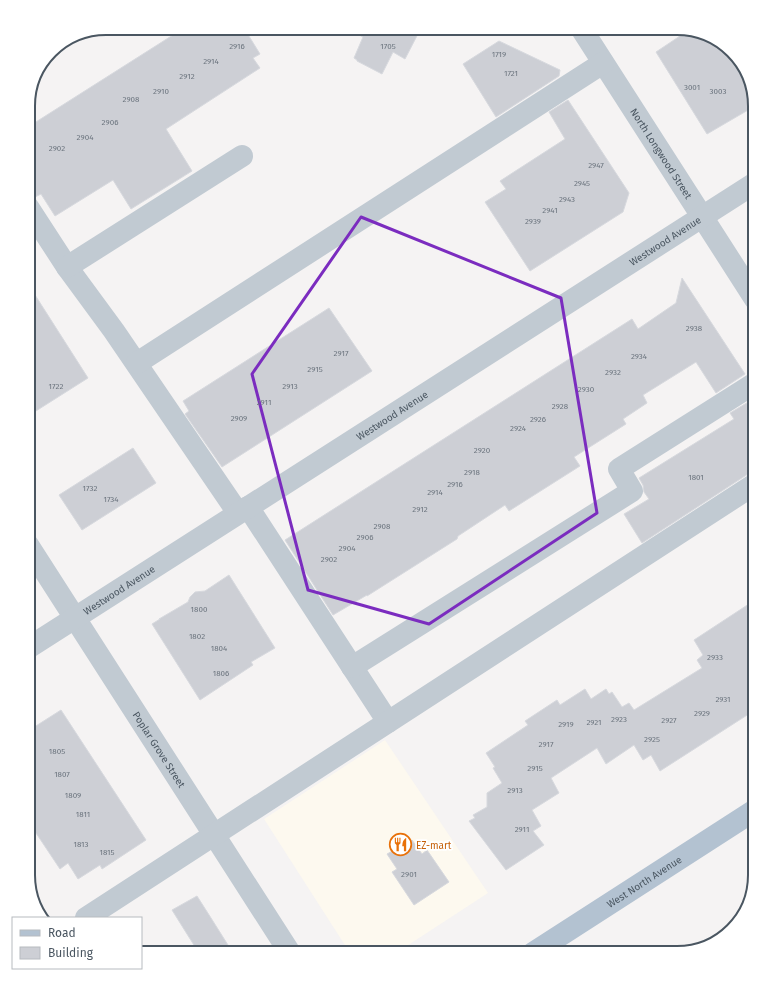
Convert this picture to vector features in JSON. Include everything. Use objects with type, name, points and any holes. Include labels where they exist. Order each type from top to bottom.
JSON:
[{"type":"main road","name":"West North Avenue","points":[[544,946],[748,815]]},
{"type":"street","name":"North Longwood Street","points":[[585,35],[748,289]]},
{"type":"street","points":[[137,363],[603,63]]},
{"type":"street","points":[[67,267],[242,156]]},
{"type":"street","name":"Westwood Avenue","points":[[35,644],[748,187]]},
{"type":"street","points":[[35,218],[67,267],[243,510],[352,667],[388,722]]},
{"type":"street","points":[[352,667],[632,491],[619,469],[748,387]]},
{"type":"street","points":[[88,917],[748,489]]},
{"type":"street","name":"Poplar Grove Street","points":[[35,556],[285,946]]},
{"type":"highlighted area","points":[[361,217],[561,298],[597,513],[429,624],[308,590],[252,374]]},
{"type":"shaded area","points":[[385,740],[488,893],[407,946],[346,946],[264,819]]},
{"type":"building","points":[[173,35],[248,35],[260,54],[253,58],[260,68],[166,129],[192,171],[131,209],[113,180],[55,216],[41,194],[35,197],[35,123]]},
{"type":"building","points":[[359,35],[417,35],[405,59],[393,52],[382,74],[354,58],[363,37]]},
{"type":"building","points":[[681,35],[704,40],[720,50],[733,63],[741,75],[747,92],[748,110],[707,134],[656,52]]},
{"type":"building","points":[[499,41],[560,70],[559,76],[496,117],[463,64]]},
{"type":"building","points":[[568,100],[629,193],[623,212],[530,271],[485,202],[506,189],[500,181],[565,139],[549,112]]},
{"type":"building","points":[[682,278],[745,374],[716,393],[696,362],[643,395],[647,403],[623,419],[626,424],[574,457],[580,466],[509,511],[505,505],[458,536],[457,539],[367,596],[333,615],[285,540],[632,319],[638,329],[676,303]]},
{"type":"building","points":[[35,295],[88,378],[35,412]]},
{"type":"building","points":[[329,308],[372,371],[222,467],[185,414],[189,411],[183,401]]},
{"type":"building","points":[[748,402],[748,474],[642,543],[624,514],[649,499],[644,492],[643,485],[639,478],[734,419],[730,413]]},
{"type":"building","points":[[133,448],[156,483],[82,530],[59,495]]},
{"type":"building","points":[[229,575],[275,648],[251,662],[253,665],[200,700],[152,624],[188,602],[190,597],[195,592],[205,591]]},
{"type":"building","points":[[748,605],[748,714],[660,771],[651,755],[643,760],[634,745],[606,764],[597,748],[551,778],[559,793],[532,810],[541,826],[533,831],[544,845],[506,870],[469,821],[475,818],[473,815],[487,807],[487,793],[502,783],[493,768],[495,767],[486,753],[528,725],[525,721],[557,700],[560,705],[585,689],[591,699],[606,689],[609,694],[612,692],[622,707],[629,703],[634,710],[702,668],[697,660],[703,655],[694,640]]},
{"type":"building","points":[[61,710],[146,840],[102,869],[100,865],[78,879],[68,863],[60,869],[35,832],[35,727]]},
{"type":"building","points":[[412,840],[422,854],[427,850],[449,882],[414,905],[392,872],[397,869],[387,854]]},
{"type":"building","points":[[197,896],[229,946],[195,946],[172,910]]},
{"type":"place","name":"EZ-mart","points":[[401,845]]}]
